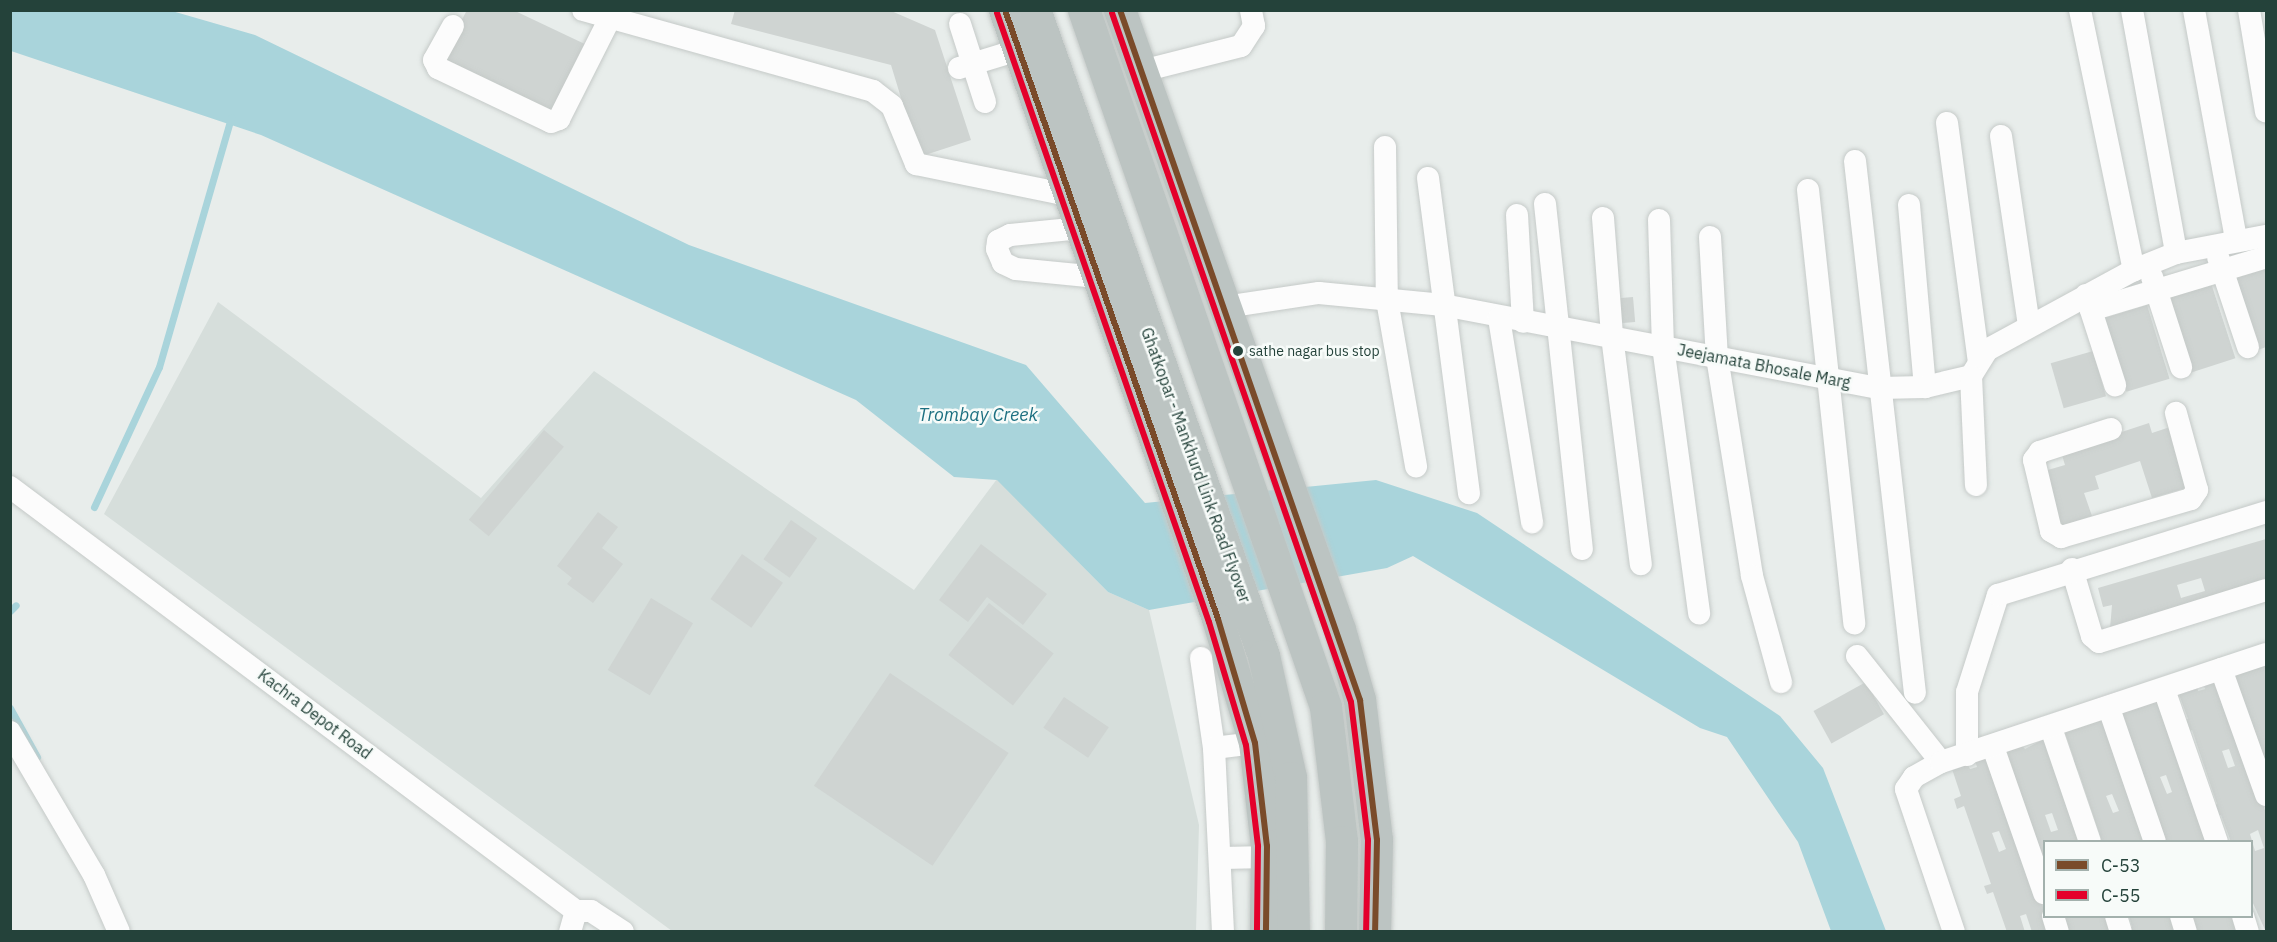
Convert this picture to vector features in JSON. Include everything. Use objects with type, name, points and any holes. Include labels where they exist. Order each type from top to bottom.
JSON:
[{"type":"highway","points":[[1084,10],[1326,707],[1342,842],[1341,932]]},
{"type":"highway","points":[[1120,10],[1340,630],[1371,768],[1375,932]]},
{"type":"highway","points":[[1018,12],[1018,50],[1218,620],[1255,743],[1267,857],[1266,932]]},
{"type":"highway","name":"Ghatkopar - Mankhurd Link Road Flyover","points":[[1018,12],[1264,656],[1291,778],[1294,932]]},
{"type":"street","points":[[1142,71],[1241,46],[1254,26],[1251,10]]},
{"type":"street","points":[[2080,10],[2141,267],[2156,291],[2181,368]]},
{"type":"street","points":[[2132,10],[2176,253]]},
{"type":"street","points":[[2194,10],[2225,241],[2223,270],[2248,346]]},
{"type":"street","points":[[2249,10],[2266,112]]},
{"type":"street","points":[[585,11],[609,20],[873,91],[892,106],[916,164],[1069,195]]},
{"type":"street","points":[[453,26],[434,60],[438,68],[551,122],[559,119],[609,20]]},
{"type":"street","points":[[960,24],[965,67],[985,102]]},
{"type":"street","points":[[965,67],[1018,50]]},
{"type":"street","points":[[1947,123],[1975,369],[1976,484]]},
{"type":"street","points":[[2001,136],[2029,325]]},
{"type":"street","points":[[1385,147],[1387,300],[1416,467]]},
{"type":"street","points":[[1855,161],[1915,693]]},
{"type":"street","points":[[1428,178],[1469,493]]},
{"type":"street","points":[[1808,190],[1824,377],[1854,624]]},
{"type":"street","points":[[1545,204],[1555,327],[1582,549]]},
{"type":"street","points":[[1909,205],[1925,387]]},
{"type":"street","points":[[1517,215],[1523,322]]},
{"type":"street","points":[[1603,218],[1612,336],[1641,564]]},
{"type":"street","points":[[1659,220],[1663,346],[1700,614]]},
{"type":"street","points":[[1081,228],[1010,235],[998,241],[997,249],[1003,262],[1016,269],[1098,277]]},
{"type":"street","name":"Jeejamata Bhosale Marg","points":[[1225,308],[1319,293],[1443,304],[1499,318],[1612,336],[1879,388],[1925,387],[1975,369],[1987,350],[2029,325],[2088,302],[2141,267],[2176,253],[2225,241],[2266,236]]},
{"type":"street","points":[[1710,237],[1717,357],[1752,576],[1781,682]]},
{"type":"street","points":[[2115,385],[2088,302],[2156,291],[2266,257]]},
{"type":"street","points":[[1499,318],[1532,522]]},
{"type":"street","points":[[2111,429],[2040,452],[2034,460],[2051,531],[2061,537],[2125,520],[2190,498],[2197,490],[2176,413]]},
{"type":"street","name":"Kachra Depot Road","points":[[10,487],[60,521],[574,926],[591,911],[623,932]]},
{"type":"street","points":[[1967,755],[1967,692],[1984,624],[1998,595],[2072,569],[2266,512]]},
{"type":"street","points":[[2125,520],[2134,551]]},
{"type":"street","points":[[2072,569],[2092,636],[2099,642],[2266,590]]},
{"type":"street","points":[[1954,932],[1906,789],[1914,777],[1941,762],[1994,747],[2266,654]]},
{"type":"street","points":[[1857,656],[1941,762]]},
{"type":"street","points":[[1201,658],[1214,748],[1222,858],[1223,932]]},
{"type":"street","points":[[2221,669],[2266,795]]},
{"type":"street","points":[[2166,695],[2216,840]]},
{"type":"street","points":[[2112,717],[2154,840]]},
{"type":"street","points":[[2051,728],[2089,840]]},
{"type":"street","points":[[10,732],[94,875],[119,932]]},
{"type":"street","points":[[1214,748],[1255,743]]},
{"type":"street","points":[[1994,747],[2043,890]]},
{"type":"street","points":[[1222,858],[1267,857]]},
{"type":"shaded area","points":[[218,302],[481,498],[594,371],[914,590],[997,479],[1108,592],[1149,610],[1199,825],[1196,931],[672,931],[104,514]]},
{"type":"water","name":"Trombay Creek","points":[[11,11],[172,11],[255,35],[689,245],[1026,365],[1145,503],[1376,480],[1477,513],[1780,716],[1823,768],[1886,931],[1831,931],[1798,842],[1727,737],[1700,728],[1413,556],[1387,568],[1149,610],[1108,592],[997,480],[954,477],[856,400],[261,135],[11,51]]},
{"type":"building","points":[[467,10],[513,10],[589,46],[555,114],[440,61]]},
{"type":"building","points":[[735,10],[889,10],[935,30],[971,140],[919,157],[891,65],[731,24]]},
{"type":"building","points":[[2266,263],[2266,347],[2258,350],[2235,273]]},
{"type":"building","points":[[2211,283],[2235,358],[2190,373],[2165,298]]},
{"type":"building","points":[[1633,297],[1635,322],[1614,324],[1612,299]]},
{"type":"building","points":[[2147,305],[2170,379],[2126,392],[2104,318]]},
{"type":"building","points":[[2093,351],[2106,396],[2064,408],[2051,363]]},
{"type":"building","points":[[2149,423],[2152,433],[2170,427],[2189,487],[2152,498],[2140,461],[2095,476],[2099,489],[2084,493],[2092,516],[2059,527],[2041,472],[2065,465],[2061,452]]},
{"type":"building","points":[[544,430],[564,447],[489,536],[469,520]]},
{"type":"building","points":[[598,512],[618,527],[602,548],[623,564],[593,603],[567,584],[572,578],[557,566]]},
{"type":"building","points":[[791,520],[817,538],[790,578],[763,559]]},
{"type":"building","points":[[2266,539],[2266,583],[2110,629],[2112,605],[2103,607],[2098,588]],"holes":[[[2201,578],[2205,591],[2181,598],[2177,585]]]},
{"type":"building","points":[[981,544],[1047,594],[1023,625],[987,597],[968,622],[939,600]]},
{"type":"building","points":[[742,554],[783,583],[751,628],[710,599]]},
{"type":"building","points":[[651,598],[693,623],[650,695],[608,670]]},
{"type":"building","points":[[989,603],[1054,653],[1013,705],[948,655]]},
{"type":"building","points":[[2266,660],[2266,764],[2232,670]]},
{"type":"building","points":[[890,673],[1009,753],[933,866],[814,786]]},
{"type":"building","points":[[2217,675],[2266,813],[2266,932],[2253,903],[2253,844],[2255,851],[2264,848],[2258,830],[2250,834],[2252,840],[2230,840],[2221,815],[2215,817],[2211,806],[2217,804],[2192,730],[2185,733],[2181,722],[2188,719],[2177,689],[2196,683],[2198,691],[2205,689],[2202,680]],"holes":[[[2229,749],[2235,766],[2228,768],[2222,751]]]},
{"type":"building","points":[[1866,682],[1884,714],[1831,743],[1814,711]]},
{"type":"building","points":[[1064,697],[1109,727],[1088,758],[1043,728]]},
{"type":"building","points":[[2160,697],[2209,840],[2164,840],[2120,711]],"holes":[[[2166,775],[2172,792],[2167,794],[2160,777]]]},
{"type":"building","points":[[2106,716],[2148,840],[2101,840],[2078,770],[2070,773],[2066,762],[2074,759],[2064,730]],"holes":[[[2112,794],[2119,811],[2113,813],[2106,796]]]},
{"type":"building","points":[[2046,738],[2080,840],[2043,840],[2043,871],[2007,779],[2015,776],[2006,750],[2021,744],[2025,749]],"holes":[[[2052,813],[2058,830],[2051,832],[2045,815]]]},
{"type":"building","points":[[1991,755],[2043,906],[2043,918],[2047,918],[2052,932],[2032,932],[2026,914],[2020,916],[2025,932],[2007,932],[1993,892],[1987,894],[1984,886],[1991,884],[1964,806],[1957,809],[1954,799],[1961,796],[1952,769],[1967,763],[1970,769],[1977,767],[1975,761]],"holes":[[[1999,831],[2006,849],[1999,852],[1992,833]]]},
{"type":"building","points":[[2064,918],[2108,918],[2113,932],[2068,932]]},
{"type":"building","points":[[2130,918],[2177,918],[2181,932],[2126,932],[2132,927]]},
{"type":"building","points":[[2184,918],[2238,918],[2242,932],[2196,932]]},
{"type":"waterway","points":[[94,507],[159,367],[231,117]]},
{"type":"waterway","points":[[10,611],[16,605]]},
{"type":"waterway","points":[[10,708],[37,757]]},
{"type":"transit line","name":"C-53","points":[[1005,10],[1218,619],[1255,743],[1267,846],[1266,932]]},
{"type":"transit line","name":"C-53","points":[[1120,10],[1360,700],[1377,840],[1375,932]]},
{"type":"transit line","name":"C-55","points":[[997,13],[1209,622],[1246,745],[1258,846],[1257,932]]},
{"type":"transit line","name":"C-55","points":[[1112,13],[1351,702],[1368,840],[1366,932]]},
{"type":"place","name":"sathe nagar bus stop","points":[[1238,351]]}]
